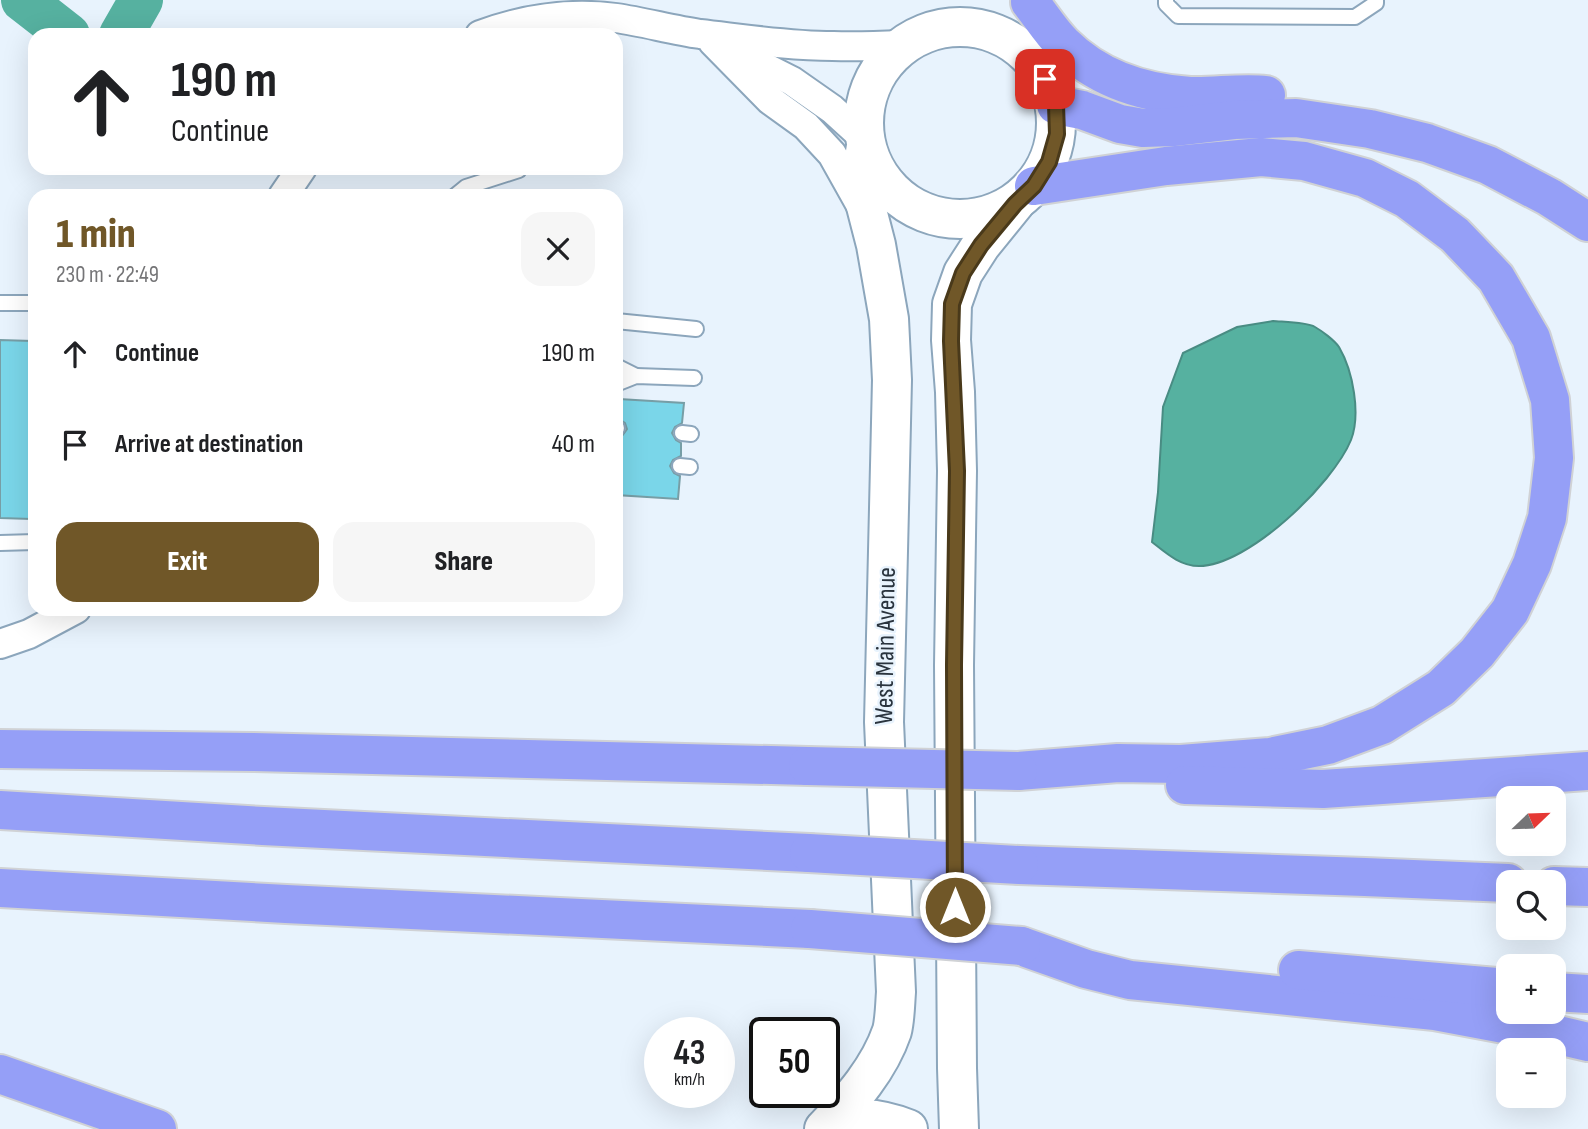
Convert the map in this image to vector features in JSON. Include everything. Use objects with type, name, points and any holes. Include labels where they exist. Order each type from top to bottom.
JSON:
[{"type":"highway","points":[[1030,1],[1063,44],[1106,75],[1126,85],[1191,96],[1258,94],[1301,100],[1370,129]]},
{"type":"highway","points":[[1054,99],[1120,124],[1143,128],[1296,118],[1370,129],[1427,143],[1488,165],[1549,197],[1588,222]]},
{"type":"highway","points":[[1018,771],[1118,763],[1181,764],[1270,757],[1328,745],[1382,725],[1441,688],[1477,653],[1510,611],[1532,564],[1547,518],[1554,458],[1550,400],[1531,338],[1496,278],[1455,235],[1408,199],[1365,178],[1304,161],[1261,157],[1166,166],[1025,195]]},
{"type":"highway","points":[[0,749],[253,752],[1018,771],[1125,783],[1323,789],[1588,771]]},
{"type":"highway","points":[[0,810],[1018,865],[1496,883]]},
{"type":"highway","points":[[1566,886],[1588,887]]},
{"type":"highway","points":[[0,888],[810,929],[1496,987]]},
{"type":"highway","points":[[1021,946],[1086,969],[1130,980],[1435,1011],[1588,1042]]},
{"type":"highway","points":[[1566,993],[1588,994]]},
{"type":"highway","points":[[0,1074],[157,1129]]},
{"type":"main road","points":[[950,0],[915,38],[884,64],[870,87],[864,113],[865,142],[878,174],[899,198],[926,214],[956,220],[987,217],[1025,195]]},
{"type":"main road","points":[[959,1129],[956,1054],[954,679],[957,471],[951,341],[952,304],[963,273],[981,245],[1025,195],[1049,162],[1057,134],[1054,99],[1030,1]]},
{"type":"main road","points":[[915,38],[958,26],[988,30],[1016,44],[1038,65],[1054,99]]},
{"type":"main road","name":"West Main Avenue","points":[[825,1128],[845,1107],[880,1059],[893,1028],[896,992],[884,722],[892,380],[889,319],[876,245],[860,183],[865,142]]},
{"type":"main road","points":[[825,1128],[853,1119],[881,1119],[908,1129]]},
{"type":"street","points":[[502,28],[559,16],[617,9],[705,38],[792,82],[832,108],[865,142]]},
{"type":"street","points":[[705,38],[831,46],[915,38]]},
{"type":"street","points":[[705,38],[770,100],[806,125],[832,154],[867,218]]},
{"type":"street","points":[[0,644],[29,634],[63,616]]},
{"type":"lane","points":[[1166,0],[1166,4],[1178,16],[1355,17],[1376,3],[1376,0]]},
{"type":"lane","points":[[464,189],[503,175]]},
{"type":"lane","points":[[0,303],[28,303]]},
{"type":"lane","points":[[623,322],[696,330]]},
{"type":"lane","points":[[623,370],[636,376]]},
{"type":"lane","points":[[623,381],[636,376],[694,378]]},
{"type":"lane","points":[[0,543],[28,542]]},
{"type":"shaded area","points":[[1273,321],[1311,325],[1339,347],[1352,380],[1354,393],[1355,418],[1351,440],[1327,478],[1287,520],[1264,538],[1241,553],[1219,562],[1199,566],[1186,564],[1152,542],[1163,407],[1183,353],[1237,327]]},
{"type":"building","points":[[0,340],[28,341],[28,519],[0,518]]},
{"type":"building","points":[[623,399],[684,403],[682,423],[675,427],[672,433],[681,443],[681,456],[673,460],[670,466],[674,473],[680,476],[678,499],[623,495],[623,435],[627,429]]},
{"type":"waterway","points":[[23,0],[59,28]]},
{"type":"waterway","points":[[125,28],[141,0]]},
{"type":"route","points":[[955,907],[954,665],[957,471],[951,341],[952,304],[963,273],[981,245],[1015,204],[1034,186],[1049,162],[1057,134],[1056,105],[1045,79]]}]
